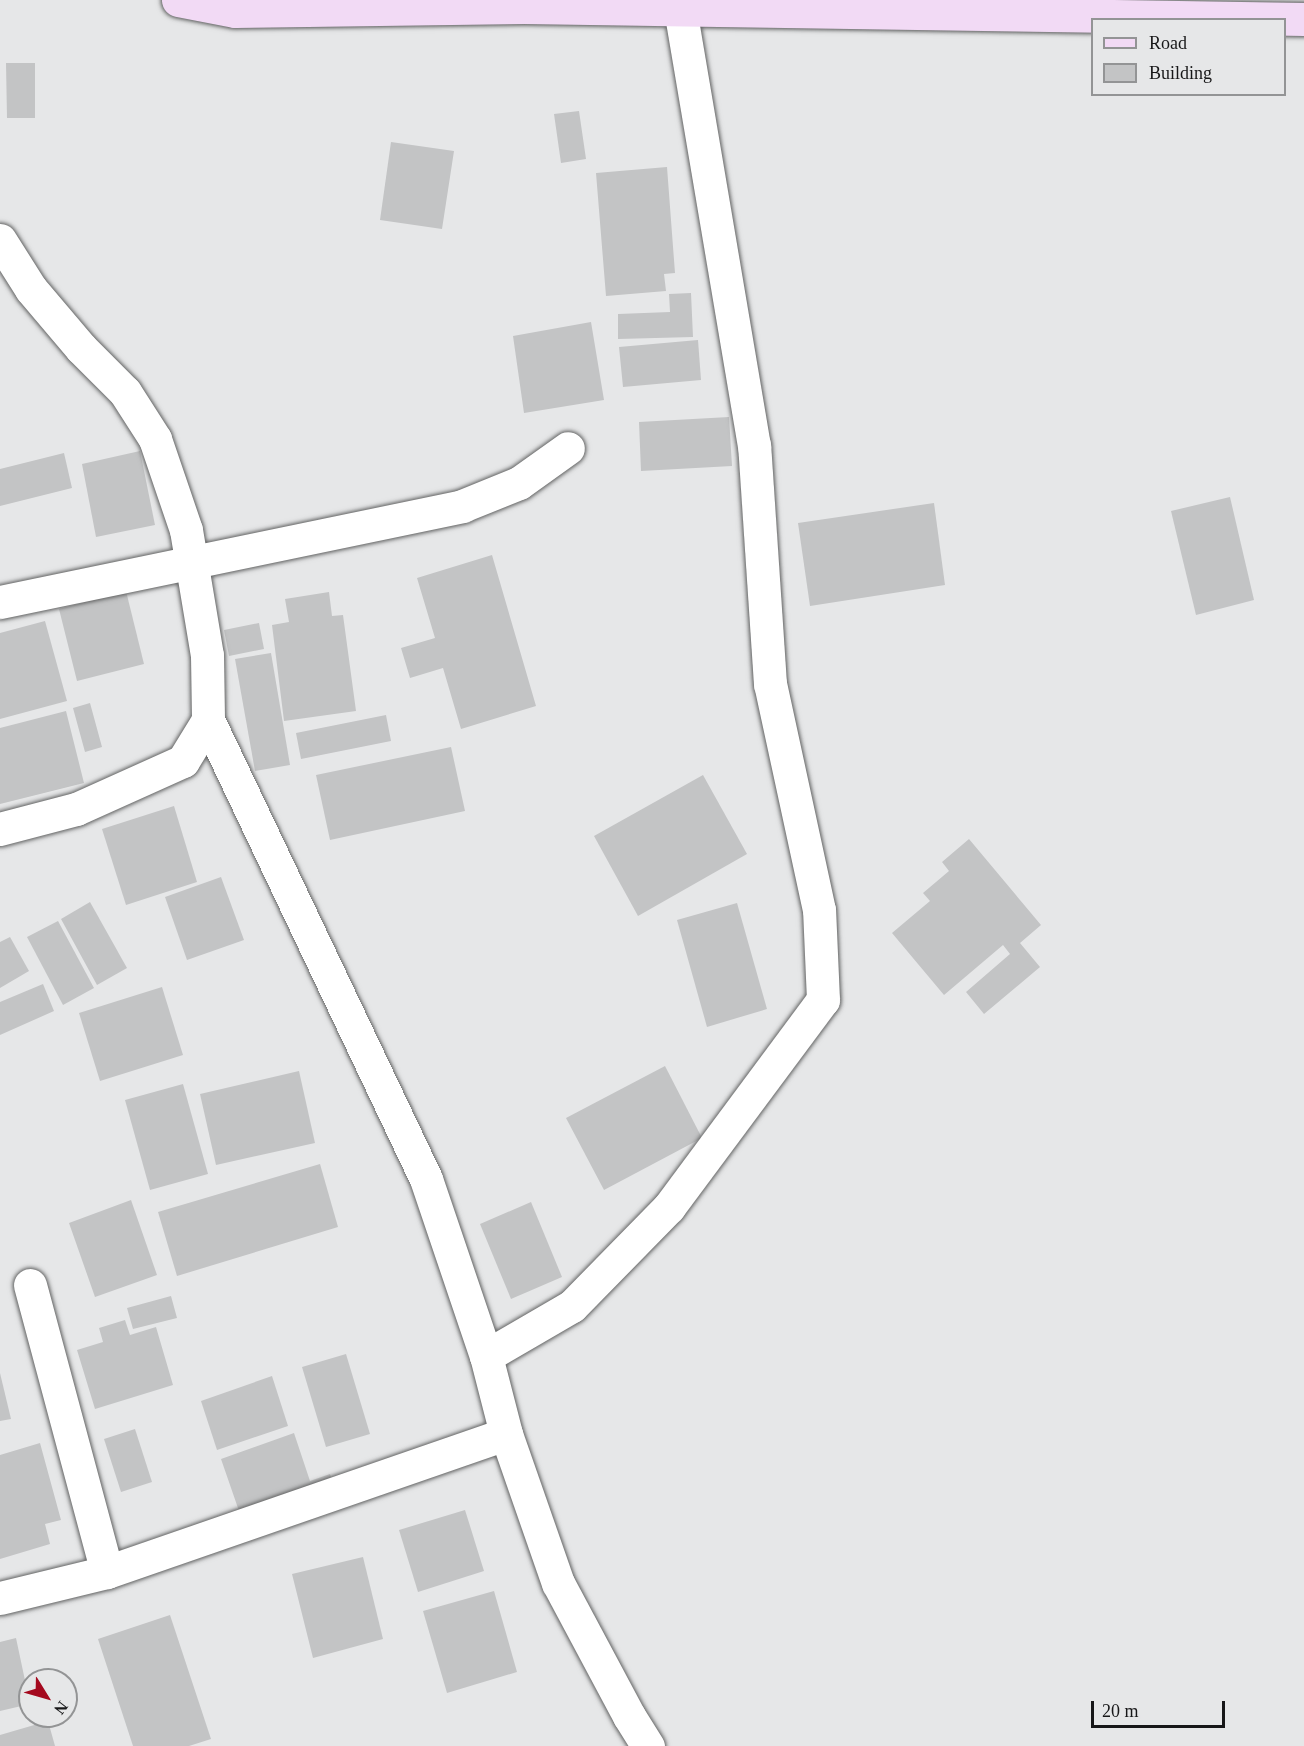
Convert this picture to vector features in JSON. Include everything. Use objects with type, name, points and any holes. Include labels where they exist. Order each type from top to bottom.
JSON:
[{"type":"main road","points":[[178,0],[235,11],[524,4],[680,10],[1235,18]]},
{"type":"main road","points":[[1286,19],[1304,19]]},
{"type":"street","points":[[486,1356],[572,1306],[669,1207],[822,1000],[819,910],[770,684],[754,446],[680,10]]},
{"type":"street","points":[[0,240],[31,289],[81,348],[125,392],[155,439],[186,530],[207,655],[208,720],[426,1179],[486,1356],[506,1434],[558,1582],[628,1716],[648,1746]]},
{"type":"street","points":[[0,602],[462,506],[519,483],[568,448]]},
{"type":"street","points":[[0,829],[76,809],[183,761],[208,720]]},
{"type":"street","points":[[30,1285],[107,1572]]},
{"type":"street","points":[[0,1598],[107,1572],[506,1434]]},
{"type":"building","points":[[6,63],[35,63],[35,118],[7,118]]},
{"type":"building","points":[[579,111],[586,159],[561,163],[554,114]]},
{"type":"building","points":[[391,142],[454,151],[442,229],[380,220]]},
{"type":"building","points":[[667,167],[675,273],[664,274],[666,291],[606,296],[596,173]]},
{"type":"building","points":[[691,293],[693,337],[618,339],[618,314],[670,312],[669,294]]},
{"type":"building","points":[[591,322],[604,400],[524,413],[513,336]]},
{"type":"building","points":[[698,340],[701,380],[623,387],[619,347]]},
{"type":"building","points":[[729,417],[732,466],[641,471],[639,422]]},
{"type":"building","points":[[140,451],[155,525],[96,537],[82,464]]},
{"type":"building","points":[[64,453],[72,488],[0,506],[0,469]]},
{"type":"building","points":[[1230,497],[1254,600],[1196,615],[1171,511]]},
{"type":"building","points":[[934,503],[945,585],[810,606],[798,523]]},
{"type":"building","points":[[492,555],[536,706],[461,729],[443,668],[410,678],[401,648],[435,638],[417,578]]},
{"type":"building","points":[[126,591],[144,664],[77,681],[59,609]]},
{"type":"building","points":[[329,592],[332,616],[343,615],[356,711],[284,721],[272,625],[289,622],[285,599]]},
{"type":"building","points":[[45,621],[67,701],[0,719],[0,633]]},
{"type":"building","points":[[259,623],[264,649],[229,656],[224,630]]},
{"type":"building","points":[[271,653],[290,765],[255,771],[235,659]]},
{"type":"building","points":[[90,703],[102,747],[85,752],[73,708]]},
{"type":"building","points":[[66,711],[84,783],[0,804],[0,728]]},
{"type":"building","points":[[386,715],[391,741],[301,759],[296,733]]},
{"type":"building","points":[[451,747],[465,811],[330,840],[316,775]]},
{"type":"building","points":[[703,775],[747,854],[638,916],[594,836]]},
{"type":"building","points":[[174,806],[197,882],[126,905],[102,829]]},
{"type":"building","points":[[969,839],[1041,925],[1020,943],[1040,967],[984,1014],[966,992],[1010,954],[1003,945],[944,995],[892,933],[930,901],[923,893],[949,871],[942,862]]},
{"type":"building","points":[[221,877],[244,940],[187,960],[165,897]]},
{"type":"building","points":[[90,902],[127,968],[97,985],[61,919]]},
{"type":"building","points":[[737,903],[767,1009],[707,1027],[677,920]]},
{"type":"building","points":[[58,921],[94,988],[63,1005],[27,937]]},
{"type":"building","points":[[10,937],[29,971],[0,988],[0,942]]},
{"type":"building","points":[[43,984],[54,1011],[0,1035],[0,1002]]},
{"type":"building","points":[[162,987],[183,1055],[100,1081],[79,1013]]},
{"type":"building","points":[[665,1066],[702,1138],[604,1190],[566,1118]]},
{"type":"building","points":[[299,1071],[315,1143],[216,1165],[200,1094]]},
{"type":"building","points":[[183,1084],[208,1174],[150,1190],[125,1100]]},
{"type":"building","points":[[320,1164],[338,1227],[177,1276],[158,1212]]},
{"type":"building","points":[[131,1200],[157,1275],[95,1297],[69,1223]]},
{"type":"building","points":[[531,1202],[562,1277],[511,1299],[480,1224]]},
{"type":"building","points":[[171,1296],[177,1318],[133,1329],[127,1308]]},
{"type":"building","points":[[125,1320],[130,1335],[156,1327],[173,1385],[95,1409],[77,1350],[103,1342],[99,1328]]},
{"type":"building","points":[[346,1354],[370,1434],[326,1447],[302,1367]]},
{"type":"building","points":[[0,1373],[11,1419],[0,1421]]},
{"type":"building","points":[[272,1376],[288,1426],[217,1450],[201,1401]]},
{"type":"building","points":[[135,1429],[152,1482],[121,1492],[104,1439]]},
{"type":"building","points":[[294,1433],[310,1481],[330,1474],[336,1492],[239,1511],[221,1459]]},
{"type":"building","points":[[40,1443],[61,1520],[45,1524],[50,1544],[0,1559],[0,1455]]},
{"type":"building","points":[[465,1510],[484,1571],[418,1592],[399,1530]]},
{"type":"building","points":[[363,1557],[383,1639],[313,1658],[292,1574]]},
{"type":"building","points":[[494,1591],[517,1672],[447,1693],[423,1611]]},
{"type":"building","points":[[170,1615],[211,1739],[189,1746],[133,1746],[98,1639]]},
{"type":"building","points":[[16,1638],[22,1668],[18,1668],[18,1707],[0,1711],[0,1642]]},
{"type":"building","points":[[24,1728],[50,1728],[55,1746],[0,1746],[0,1735]]}]
